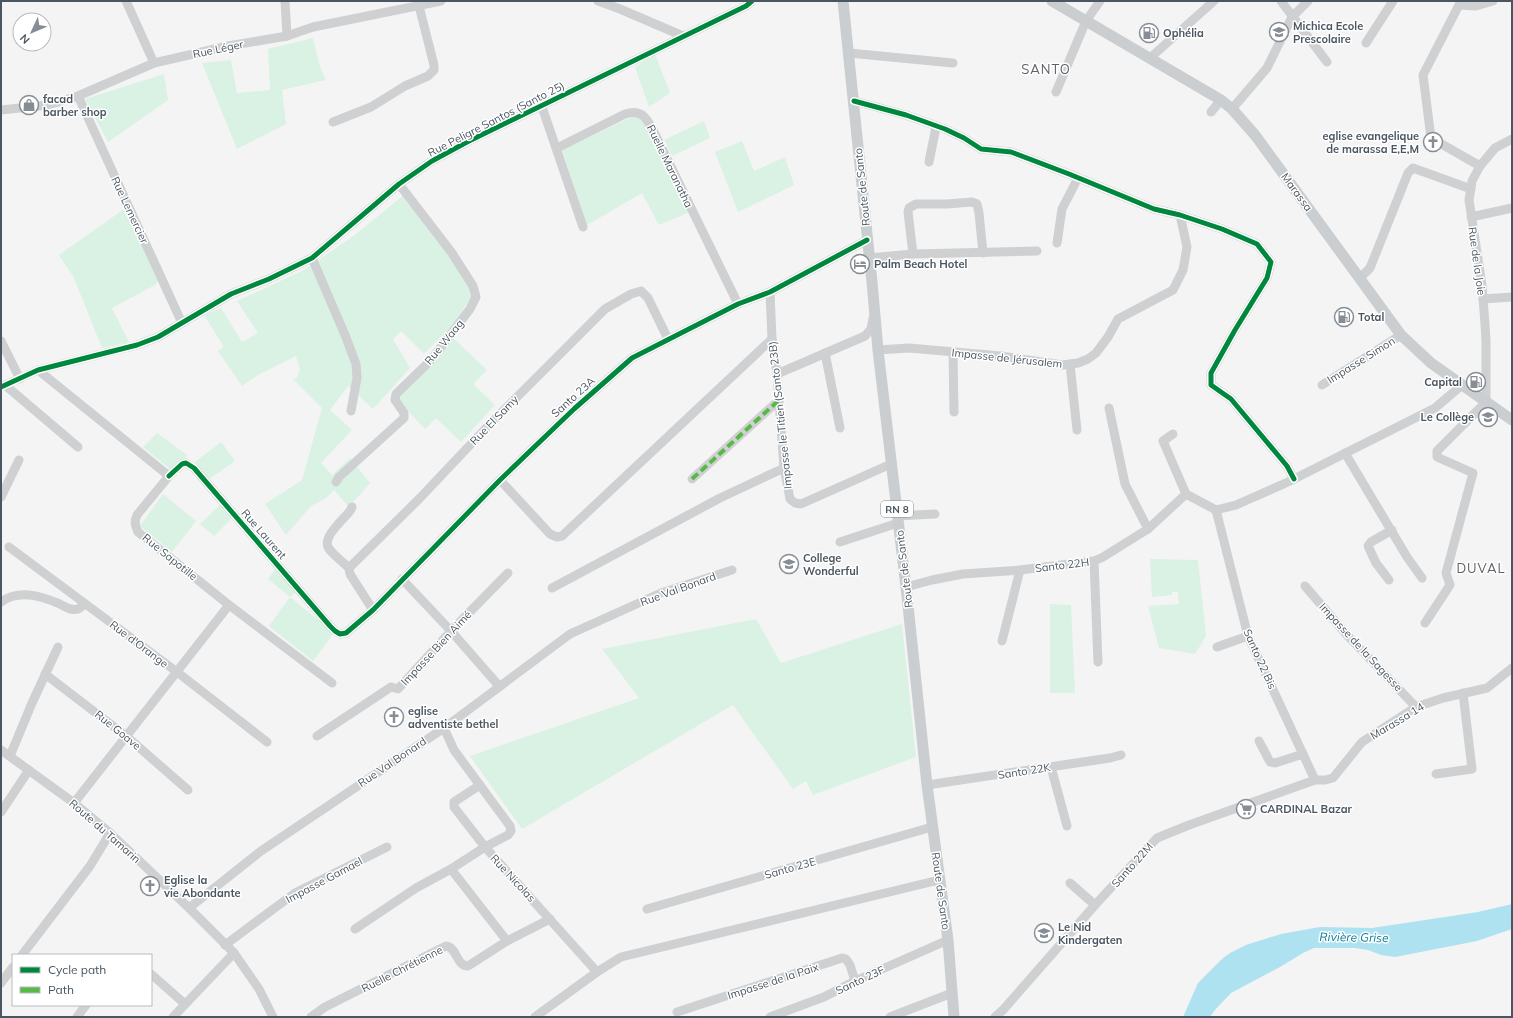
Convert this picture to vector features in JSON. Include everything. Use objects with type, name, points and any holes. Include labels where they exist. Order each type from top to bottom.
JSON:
[{"type":"main road","name":"Route de Santo","points":[[843,1],[878,350],[906,587],[927,786],[948,940],[954,1017]]},
{"type":"main road","name":"Marassa","points":[[1052,1],[1221,100],[1232,109],[1255,135],[1401,335],[1431,363],[1512,420]]},
{"type":"street","points":[[126,1],[154,63]]},
{"type":"street","points":[[285,1],[287,36]]},
{"type":"street","name":"Rue Léger","points":[[1,110],[48,105],[78,96],[154,63],[228,46],[287,36],[313,27],[441,1]]},
{"type":"street","points":[[598,1],[683,36]]},
{"type":"street","name":"Rue Peligre Santos (Santo 25)","points":[[3,386],[38,370],[137,345],[158,337],[231,294],[270,279],[312,258],[399,184],[432,161],[467,142],[542,107],[746,6],[752,1]]},
{"type":"street","points":[[1056,92],[1086,21],[1100,1]]},
{"type":"street","points":[[1150,58],[1214,1]]},
{"type":"street","points":[[1281,1],[1327,62]]},
{"type":"street","points":[[1232,109],[1267,68],[1292,17],[1308,1]]},
{"type":"street","points":[[1366,43],[1393,1]]},
{"type":"street","points":[[1480,166],[1431,138],[1423,75],[1458,3],[1476,6],[1493,1]]},
{"type":"street","points":[[333,122],[371,107],[405,86],[432,73],[434,70],[434,65],[419,6]]},
{"type":"street","points":[[849,53],[953,63]]},
{"type":"street","name":"Rue Lemercier","points":[[78,96],[182,323]]},
{"type":"street","points":[[1211,112],[1221,100]]},
{"type":"street","points":[[854,101],[906,115],[964,138],[981,149],[1011,152],[1154,209],[1180,215],[1257,244],[1271,262],[1267,278],[1211,373],[1211,385],[1231,399],[1287,466],[1294,479]]},
{"type":"street","points":[[542,107],[583,227]]},
{"type":"street","name":"Ruelle Maranatha","points":[[557,148],[625,114],[632,112],[641,114],[648,120],[738,304]]},
{"type":"street","points":[[929,162],[936,127]]},
{"type":"street","name":"Rue de la Joie","points":[[1486,402],[1486,341],[1483,299],[1469,200],[1472,181],[1480,166],[1495,148],[1512,139]]},
{"type":"street","points":[[1360,278],[1368,272],[1370,268],[1408,173],[1411,170],[1414,168],[1471,189]]},
{"type":"street","points":[[1057,243],[1062,209],[1078,178]]},
{"type":"street","name":"Rue Waag","points":[[336,482],[404,418],[404,413],[395,400],[396,394],[431,360],[470,309],[476,297],[473,286],[452,253],[399,184]]},
{"type":"street","points":[[913,254],[908,212],[911,206],[916,204],[972,202],[977,204],[979,213],[983,253]]},
{"type":"street","points":[[1471,217],[1512,208]]},
{"type":"street","name":"Impasse de Jérusalem","points":[[878,350],[909,348],[1063,365],[1088,360],[1096,353],[1108,337],[1118,319],[1173,290],[1183,270],[1188,248],[1180,215]]},
{"type":"street","name":"Santo 23A","points":[[340,634],[346,633],[372,610],[500,480],[574,409],[632,358],[738,304],[770,292],[867,240]]},
{"type":"street","points":[[869,258],[913,254],[1037,251]]},
{"type":"street","points":[[312,258],[356,364],[357,378],[351,411]]},
{"type":"street","name":"Rue El Samy","points":[[349,568],[419,499],[488,426],[605,309],[631,294],[641,291],[648,298],[668,340]]},
{"type":"street","name":"Impasse le Titien (Santo 23B)","points":[[770,292],[772,339],[784,468],[790,499],[795,503],[801,504],[891,464]]},
{"type":"street","points":[[1483,299],[1512,297]]},
{"type":"street","points":[[776,374],[865,336],[871,328],[875,311]]},
{"type":"street","name":"Impasse Simon","points":[[1322,385],[1401,335]]},
{"type":"street","points":[[500,480],[550,534],[557,537],[562,536],[772,339]]},
{"type":"street","points":[[1,341],[20,379]]},
{"type":"street","points":[[953,352],[954,412]]},
{"type":"street","points":[[825,353],[840,428]]},
{"type":"street","points":[[1070,364],[1077,430]]},
{"type":"street","points":[[38,370],[170,476]]},
{"type":"street","points":[[1173,434],[1163,441],[1186,494],[1216,510],[1236,505],[1294,479],[1435,408],[1462,385]]},
{"type":"street","points":[[3,386],[78,447]]},
{"type":"street","points":[[692,479],[778,401]]},
{"type":"street","points":[[1425,623],[1450,585],[1446,573],[1473,473],[1437,457],[1437,451],[1486,402]]},
{"type":"street","points":[[1110,408],[1125,484],[1148,529]]},
{"type":"street","points":[[1345,453],[1407,557],[1422,578]]},
{"type":"street","points":[[1,498],[19,460]]},
{"type":"street","name":"Rue Laurent","points":[[170,476],[182,464],[186,463],[194,468],[325,620],[335,631],[340,634]]},
{"type":"street","points":[[552,588],[720,498],[784,468]]},
{"type":"street","name":"Rue Sapotille","points":[[170,476],[134,520],[138,532],[229,605],[332,683]]},
{"type":"street","name":"Santo 22H","points":[[906,587],[963,574],[1020,570],[1094,561],[1103,558],[1148,529],[1186,494]]},
{"type":"street","points":[[352,507],[330,533],[327,546],[349,568],[350,574],[372,610]]},
{"type":"street","name":"Santo 22 Bis","points":[[1216,510],[1248,636],[1316,780]]},
{"type":"street","points":[[840,542],[898,519],[935,514]]},
{"type":"street","points":[[1389,580],[1376,562],[1368,546],[1392,530]]},
{"type":"street","name":"Rue d'Orange","points":[[9,546],[177,672],[267,742]]},
{"type":"street","points":[[1094,561],[1098,662]]},
{"type":"street","name":"Rue Val Bonard","points":[[189,908],[261,852],[444,728],[570,634],[660,593],[732,570]]},
{"type":"street","points":[[1002,641],[1020,570]]},
{"type":"street","name":"Impasse Bien Aimé","points":[[317,736],[391,687],[398,689],[451,630],[508,573]]},
{"type":"street","points":[[402,579],[451,630],[499,686]]},
{"type":"street","name":"Impasse de la Sagesse","points":[[1306,586],[1347,635],[1416,707]]},
{"type":"street","points":[[1,602],[11,596],[30,595],[44,598],[71,609],[78,609],[85,604]]},
{"type":"street","points":[[74,803],[229,605]]},
{"type":"street","points":[[1217,647],[1248,636]]},
{"type":"street","points":[[10,756],[58,647]]},
{"type":"street","name":"Marassa 14","points":[[1316,780],[1333,778],[1362,742],[1416,707],[1486,688],[1512,668]]},
{"type":"street","name":"Rue Goave","points":[[46,674],[126,736],[188,790]]},
{"type":"street","points":[[1436,774],[1472,769],[1463,693]]},
{"type":"street","name":"Rue Nicolas","points":[[444,728],[454,750],[510,826],[511,831],[508,835],[484,847],[597,972]]},
{"type":"street","points":[[1259,741],[1270,762],[1303,754]]},
{"type":"street","name":"Route du Tamarin","points":[[1,750],[74,803],[110,833],[189,908],[234,953],[258,989],[273,1017]]},
{"type":"street","name":"Santo 22K","points":[[927,786],[1110,758],[1121,755]]},
{"type":"street","points":[[1051,767],[1067,826]]},
{"type":"street","points":[[1,812],[29,770]]},
{"type":"street","name":"Santo 22M","points":[[995,1017],[1003,1010],[1095,905],[1157,838],[1189,825],[1316,780]]},
{"type":"street","points":[[355,929],[416,888],[451,869],[484,847],[454,807],[454,802],[480,785]]},
{"type":"street","name":"Santo 23E","points":[[647,909],[932,827]]},
{"type":"street","points":[[23,954],[90,866],[110,833]]},
{"type":"street","name":"Impasse Gamael","points":[[225,945],[295,893],[387,847]]},
{"type":"street","points":[[451,869],[507,941]]},
{"type":"street","points":[[534,1017],[597,972],[621,957],[939,880]]},
{"type":"street","points":[[1070,883],[1095,905]]},
{"type":"street","name":"Ruelle Chrétienne","points":[[311,1017],[325,1008],[446,946],[451,948],[461,964],[468,966],[507,941],[550,919]]},
{"type":"street","name":"Santo 23F","points":[[770,1017],[824,997],[855,981],[948,940]]},
{"type":"street","points":[[173,1017],[234,953]]},
{"type":"street","name":"Impasse de la Paix","points":[[677,1012],[842,958],[846,959],[850,965],[855,981]]},
{"type":"street","points":[[1,983],[12,968]]},
{"type":"street","points":[[152,975],[185,1004]]},
{"type":"street","points":[[890,1017],[952,993]]},
{"type":"street","points":[[77,1017],[85,1006]]},
{"type":"green space","points":[[313,38],[320,67],[326,80],[282,90],[286,124],[237,149],[202,63],[231,60],[237,93],[270,90],[268,49]]},
{"type":"green space","points":[[655,54],[670,93],[649,107],[635,67]]},
{"type":"green space","points":[[164,74],[168,100],[108,142],[85,99]]},
{"type":"green space","points":[[642,112],[690,212],[659,225],[642,193],[587,225],[562,150]]},
{"type":"green space","points":[[704,121],[710,138],[672,156],[664,140]]},
{"type":"green space","points":[[742,141],[754,171],[785,157],[794,185],[738,212],[715,152]]},
{"type":"green space","points":[[404,195],[457,265],[473,295],[452,326],[424,354],[401,331],[393,339],[410,368],[373,409],[348,386],[330,410],[352,430],[321,463],[332,475],[350,458],[370,483],[349,507],[334,490],[325,499],[311,506],[286,535],[265,504],[302,480],[322,408],[293,379],[297,378],[300,369],[296,356],[258,375],[242,386],[218,351],[224,347],[204,315],[221,308],[242,342],[258,333],[237,301],[304,270],[352,237]]},
{"type":"green space","points":[[127,207],[158,280],[155,285],[112,308],[129,342],[102,348],[74,278],[59,255]]},
{"type":"green space","points":[[452,337],[487,370],[473,384],[495,405],[461,442],[436,418],[425,429],[395,397]]},
{"type":"green space","points":[[157,433],[187,455],[174,472],[143,447]]},
{"type":"green space","points":[[221,442],[235,461],[209,479],[195,462]]},
{"type":"green space","points":[[163,494],[196,521],[172,552],[140,526]]},
{"type":"green space","points":[[220,505],[232,518],[214,536],[200,524]]},
{"type":"green space","points":[[1150,559],[1198,560],[1206,636],[1195,654],[1159,648],[1148,606],[1179,604],[1178,592],[1172,592],[1172,595],[1152,597]]},
{"type":"green space","points":[[277,567],[299,589],[290,597],[268,579]]},
{"type":"green space","points":[[290,597],[334,633],[313,661],[269,626]]},
{"type":"green space","points":[[1050,604],[1071,605],[1075,693],[1050,693]]},
{"type":"green space","points":[[756,619],[781,663],[902,624],[916,757],[813,795],[806,781],[793,789],[733,705],[522,829],[470,756],[639,698],[602,649]]},
{"type":"water","name":"Rivière Grise","points":[[1512,904],[1512,929],[1477,941],[1395,957],[1355,948],[1314,948],[1231,993],[1210,1017],[1183,1017],[1198,983],[1222,959],[1246,945],[1281,934],[1320,927],[1372,928],[1478,912]]},
{"type":"marked path","points":[[692,479],[778,401]]},
{"type":"cycle path","points":[[1,387],[38,370],[137,345],[158,337],[231,294],[269,279],[312,258],[399,184],[432,161],[467,142],[746,6],[752,1]]},
{"type":"cycle path","points":[[854,101],[906,115],[945,129],[964,138],[981,149],[1011,152],[1154,209],[1180,215],[1222,229],[1257,244],[1271,262],[1267,278],[1211,373],[1211,385],[1231,399],[1287,466],[1294,479]]},
{"type":"cycle path","points":[[169,476],[182,464],[186,463],[194,468],[330,626],[340,634],[346,633],[373,610],[500,480],[574,409],[632,358],[738,304],[770,292],[867,240]]},
{"type":"place","name":"Michica Ecole Prescolaire","points":[[1279,32]]},
{"type":"place","name":"Ophélia","points":[[1149,33]]},
{"type":"place","name":"facad barber shop","points":[[29,105]]},
{"type":"place","name":"eglise evangelique de marassa E,E,M","points":[[1433,142]]},
{"type":"place","name":"Palm Beach Hotel","points":[[860,264]]},
{"type":"place","name":"Total","points":[[1344,317]]},
{"type":"place","name":"Capital","points":[[1476,382]]},
{"type":"place","name":"Le Collège","points":[[1488,417]]},
{"type":"place","name":"College Wonderful","points":[[789,564]]},
{"type":"place","name":"eglise adventiste bethel","points":[[394,717]]},
{"type":"place","name":"CARDINAL Bazar","points":[[1246,809]]},
{"type":"place","name":"Eglise la vie Abondante","points":[[150,886]]},
{"type":"place","name":"Le Nid Kindergaten","points":[[1044,933]]},
{"type":"district","name":"SANTO","points":[[1046,69]]},
{"type":"district","name":"DUVAL","points":[[1481,568]]}]
